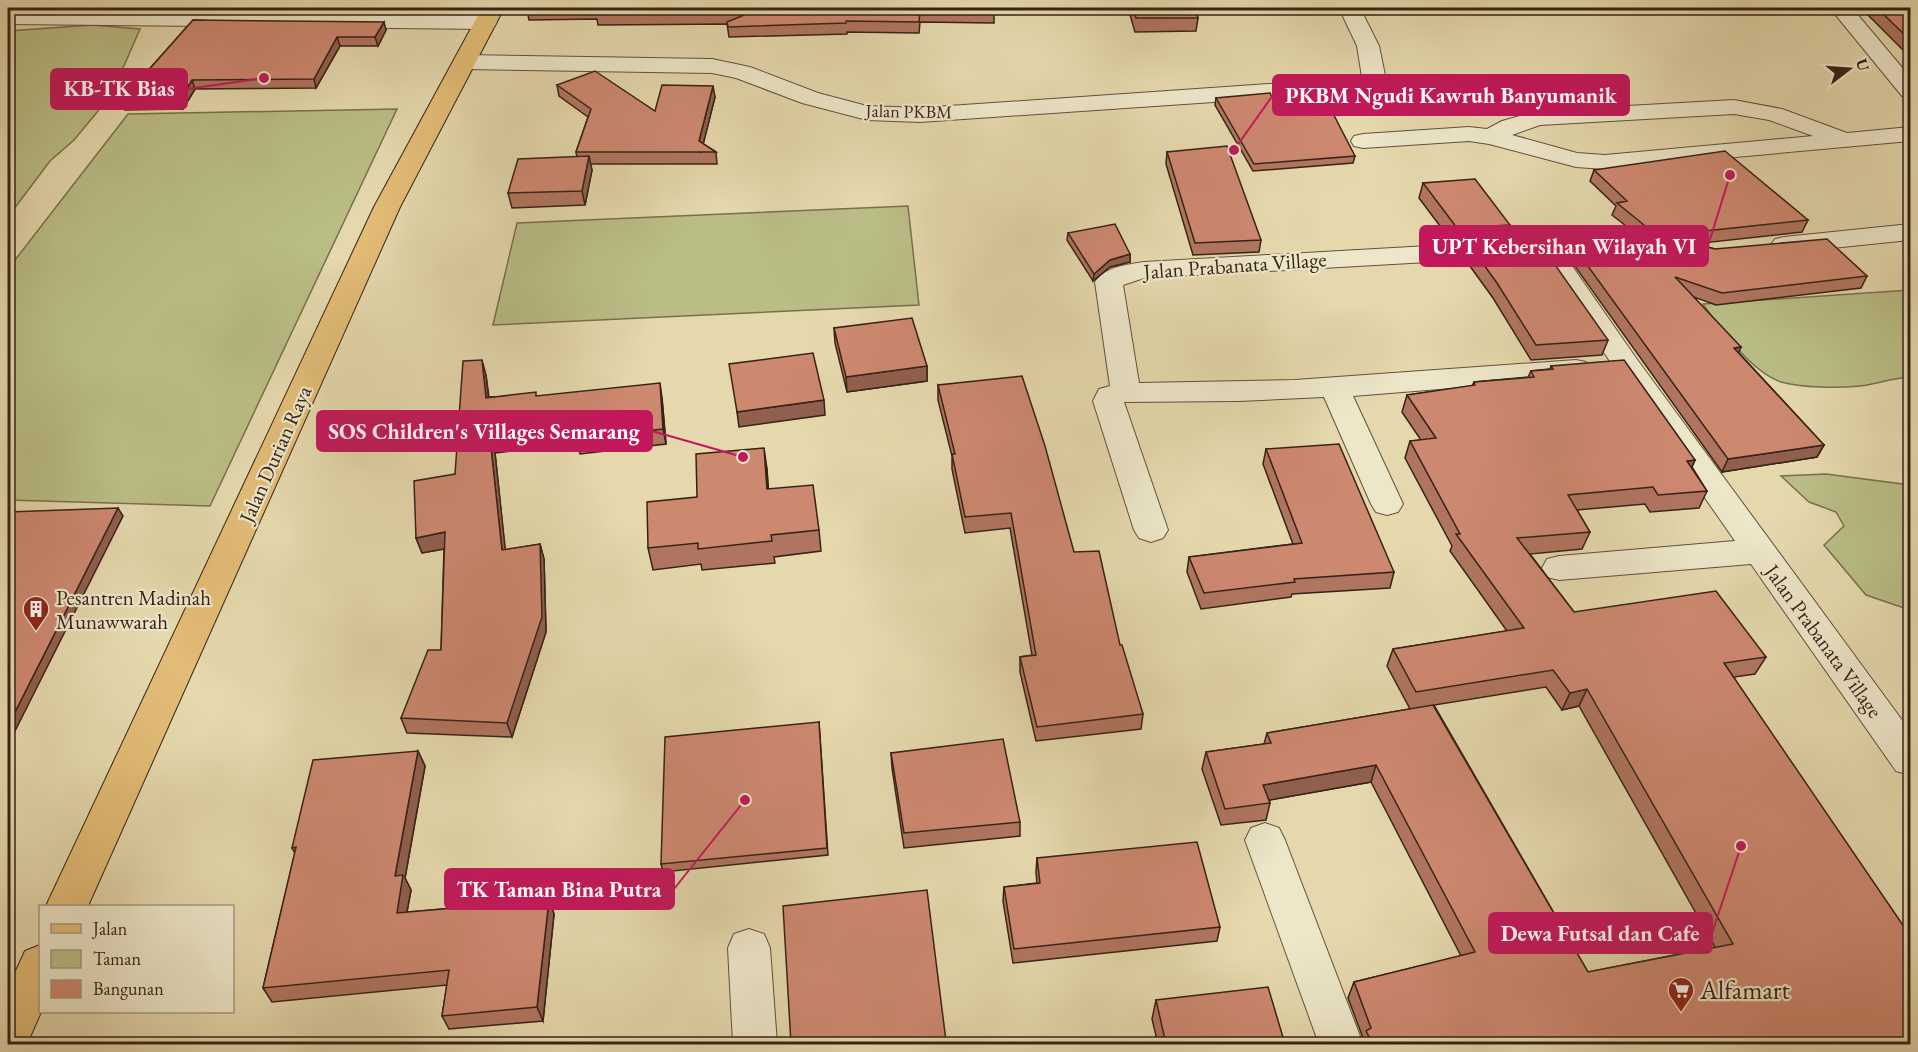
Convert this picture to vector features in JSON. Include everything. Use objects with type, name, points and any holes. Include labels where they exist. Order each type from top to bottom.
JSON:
[{"type":"main road","name":"Jalan Durian Raya","points":[[67,905],[387,207],[489,15]]},
{"type":"main road","points":[[8,1036],[39,967]]},
{"type":"street","name":"Jalan PKBM","points":[[464,62],[712,66],[742,72],[810,98],[867,113],[920,115],[1360,85],[1374,80],[1368,46],[1349,8]]},
{"type":"street","points":[[1840,8],[1858,26],[1911,91]]},
{"type":"street","points":[[8,18],[50,12],[489,15]]},
{"type":"street","points":[[1491,137],[1511,126],[1538,118],[1734,107],[1774,114],[1848,140]]},
{"type":"street","points":[[1363,141],[1446,134],[1491,137],[1555,156],[1605,162],[1911,134]]},
{"type":"street","points":[[1757,248],[1911,232]]},
{"type":"street","name":"Jalan Prabanata Village","points":[[1126,392],[1109,282],[1119,275],[1144,270],[1505,249],[1542,253],[1553,260],[1911,760]]},
{"type":"street","points":[[1151,530],[1108,401],[1110,396],[1126,392],[1220,392],[1334,386],[1626,365]]},
{"type":"street","points":[[1334,386],[1388,504]]},
{"type":"street","name":"Jalan Prabanata Village","points":[[1559,568],[1760,551]]},
{"type":"street","points":[[1265,840],[1341,1044]]},
{"type":"street","points":[[749,948],[755,1044]]},
{"type":"green space","points":[[92,25],[140,29],[124,66],[108,89],[98,111],[74,140],[50,161],[8,217],[8,31]]},
{"type":"green space","points":[[397,109],[210,506],[8,500],[8,269],[128,114]]},
{"type":"green space","points":[[908,206],[919,305],[493,325],[517,223]]},
{"type":"green space","points":[[1910,290],[1910,377],[1852,387],[1799,385],[1781,382],[1770,377],[1748,360],[1703,304]]},
{"type":"green space","points":[[1826,474],[1910,485],[1910,610],[1866,595],[1824,545],[1844,526],[1836,512],[1809,502],[1781,476]]},
{"type":"building","points":[[528,8],[598,8],[527,10]]},
{"type":"building","points":[[598,8],[994,8],[994,12],[920,12],[919,22],[846,21],[846,23],[728,27],[727,22],[749,13],[596,14]]},
{"type":"building","points":[[1133,8],[1195,8],[1198,18],[1136,18]]},
{"type":"building","points":[[1877,8],[1911,8],[1911,41]]},
{"type":"building","points":[[193,20],[384,22],[375,37],[337,37],[314,79],[192,80],[180,100],[121,101]]},
{"type":"building","points":[[595,71],[655,111],[662,85],[713,86],[699,141],[716,152],[576,152],[591,109],[557,85]]},
{"type":"building","points":[[1270,93],[1273,99],[1324,96],[1355,156],[1254,164],[1216,98]]},
{"type":"building","points":[[1227,146],[1261,240],[1195,243],[1167,152]]},
{"type":"building","points":[[1725,151],[1808,220],[1705,231],[1700,238],[1704,246],[1715,249],[1827,239],[1867,276],[1722,293],[1675,277],[1741,347],[1734,348],[1824,445],[1728,459],[1574,247],[1655,234],[1617,203],[1627,201],[1594,170]]},
{"type":"building","points":[[589,156],[582,191],[508,193],[518,159]]},
{"type":"building","points":[[1475,179],[1510,225],[1457,228],[1423,183]]},
{"type":"building","points":[[1115,224],[1130,254],[1110,260],[1094,274],[1068,233]]},
{"type":"building","points":[[1521,245],[1546,252],[1608,340],[1536,345],[1471,247]]},
{"type":"building","points":[[912,318],[927,366],[846,377],[834,328]]},
{"type":"building","points":[[813,353],[824,400],[737,412],[729,364]]},
{"type":"building","points":[[482,360],[486,398],[536,392],[536,396],[660,383],[663,429],[576,439],[576,428],[490,438],[502,550],[540,544],[542,617],[507,723],[401,718],[428,650],[441,650],[445,532],[416,538],[414,481],[455,474],[463,361]]},
{"type":"building","points":[[1624,360],[1695,460],[1687,461],[1707,491],[1658,495],[1653,487],[1568,495],[1590,532],[1517,538],[1574,612],[1716,591],[1766,657],[1724,663],[1911,937],[1911,1044],[1373,1044],[1366,1031],[1371,1028],[1354,982],[1475,952],[1376,765],[1263,785],[1270,803],[1225,809],[1206,752],[1271,743],[1267,733],[1433,705],[1588,972],[1733,944],[1587,689],[1570,693],[1553,670],[1416,692],[1393,649],[1524,628],[1456,534],[1460,534],[1410,441],[1436,438],[1407,395],[1475,385],[1474,382],[1534,377],[1531,371],[1553,369],[1551,366]]},
{"type":"building","points":[[1022,376],[1045,446],[1074,552],[1099,551],[1120,645],[1122,645],[1143,714],[1037,727],[1020,657],[1036,655],[1011,513],[965,517],[952,454],[955,454],[938,385]]},
{"type":"building","points":[[1339,444],[1394,572],[1294,579],[1295,582],[1204,593],[1189,557],[1302,543],[1266,449]]},
{"type":"building","points":[[764,448],[767,489],[813,485],[819,530],[771,535],[772,541],[698,549],[698,543],[648,548],[647,502],[697,497],[696,454]]},
{"type":"building","name":"Pesantren Madinah Munawwarah","points":[[118,508],[8,726],[8,512]]},
{"type":"building","points":[[819,722],[827,848],[661,864],[665,737]]},
{"type":"building","points":[[1003,739],[1020,822],[904,833],[891,753]]},
{"type":"building","points":[[418,751],[395,876],[403,875],[397,913],[549,900],[537,1007],[442,1016],[449,970],[263,988],[296,847],[292,848],[313,760]]},
{"type":"building","points":[[1197,842],[1220,927],[1014,949],[1004,887],[1040,883],[1037,858]]},
{"type":"building","points":[[927,890],[946,1041],[920,1044],[791,1044],[783,906]]},
{"type":"building","points":[[1268,987],[1285,1044],[1166,1044],[1156,1000]]},
{"type":"place","name":"KB-TK Bias","points":[[264,78]]},
{"type":"place","name":"PKBM Ngudi Kawruh Banyumanik","points":[[1234,150]]},
{"type":"place","name":"UPT Kebersihan Wilayah VI","points":[[1730,175]]},
{"type":"place","name":"SOS Children's Villages Semarang","points":[[743,457]]},
{"type":"place","name":"Pesantren Madinah Munawwarah","points":[[36,632]]},
{"type":"place","name":"TK Taman Bina Putra","points":[[745,800]]},
{"type":"place","name":"Dewa Futsal dan Cafe","points":[[1741,846]]},
{"type":"place","name":"Alfamart","points":[[1681,1013]]}]
